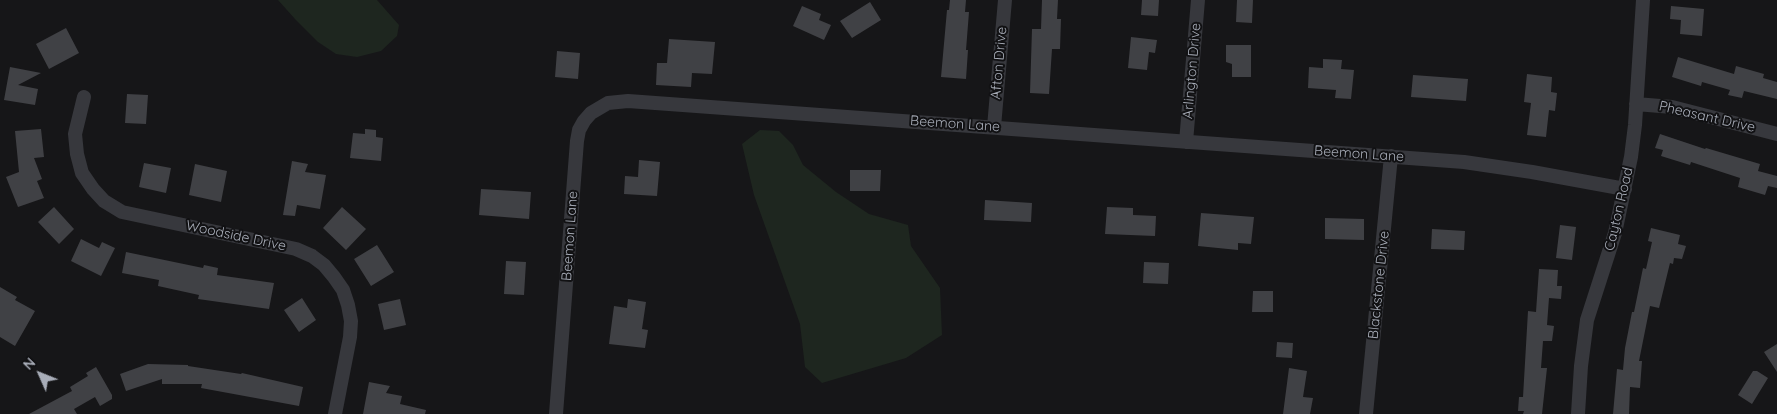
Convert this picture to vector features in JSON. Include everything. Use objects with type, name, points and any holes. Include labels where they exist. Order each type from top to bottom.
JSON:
[{"type":"street","name":"Afton Drive","points":[[994,127],[1005,0]]},
{"type":"street","name":"Arlington Drive","points":[[1186,142],[1198,0]]},
{"type":"street","name":"Cayton Road","points":[[1578,414],[1581,366],[1588,320],[1615,233],[1631,157],[1643,0]]},
{"type":"street","name":"Woodside Drive","points":[[84,97],[75,134],[77,154],[82,173],[104,201],[122,212],[296,249],[318,261],[334,277],[343,290],[351,321],[350,337],[335,414]]},
{"type":"street","name":"Beemon Lane","points":[[556,414],[577,141],[579,130],[584,121],[591,113],[608,103],[628,101],[1464,162],[1625,188]]},
{"type":"street","name":"Pheasant Drive","points":[[1636,104],[1672,107],[1777,134]]},
{"type":"street","name":"Blackstone Drive","points":[[1366,414],[1391,156]]},
{"type":"shaded area","points":[[278,0],[377,0],[399,25],[397,36],[381,51],[357,57],[336,54],[318,42]]},
{"type":"shaded area","points":[[760,130],[779,131],[793,145],[803,165],[836,192],[869,214],[908,225],[911,246],[940,288],[942,335],[906,358],[822,383],[805,367],[800,324],[754,195],[742,144]]},
{"type":"building","points":[[950,0],[966,0],[965,12],[969,12],[966,79],[941,77],[947,10],[949,10]]},
{"type":"building","points":[[1042,0],[1058,0],[1057,19],[1061,19],[1060,49],[1052,49],[1049,94],[1030,93],[1032,29],[1041,29]]},
{"type":"building","points":[[1142,0],[1159,0],[1158,16],[1141,15]]},
{"type":"building","points":[[1237,0],[1253,0],[1252,23],[1236,22]]},
{"type":"building","points":[[870,2],[881,20],[852,38],[840,21]]},
{"type":"building","points":[[802,6],[821,14],[819,20],[831,25],[824,40],[793,26]]},
{"type":"building","points":[[1671,6],[1704,9],[1702,36],[1680,34],[1681,20],[1670,19]]},
{"type":"building","points":[[66,28],[79,53],[49,69],[36,44]]},
{"type":"building","points":[[1131,37],[1157,40],[1155,53],[1149,52],[1147,70],[1128,68]]},
{"type":"building","points":[[669,39],[715,42],[712,74],[692,73],[691,87],[656,85],[657,63],[667,63]]},
{"type":"building","points":[[1226,45],[1251,45],[1251,77],[1232,77],[1232,64],[1226,62]]},
{"type":"building","points":[[557,51],[580,53],[578,79],[555,77]]},
{"type":"building","points":[[1678,57],[1734,74],[1736,66],[1764,74],[1763,78],[1777,82],[1777,99],[1744,91],[1742,98],[1728,95],[1730,90],[1702,82],[1701,86],[1672,77]]},
{"type":"building","points":[[1323,59],[1342,60],[1341,69],[1354,70],[1351,99],[1335,98],[1336,90],[1308,88],[1309,67],[1323,68]]},
{"type":"building","points":[[10,67],[41,73],[18,85],[38,89],[35,105],[4,100]]},
{"type":"building","points":[[1527,74],[1552,77],[1551,92],[1557,93],[1555,111],[1549,110],[1546,137],[1527,135],[1531,103],[1524,102]]},
{"type":"building","points":[[1413,75],[1468,79],[1466,101],[1411,97]]},
{"type":"building","points":[[127,94],[148,95],[146,124],[125,123]]},
{"type":"building","points":[[41,129],[44,157],[34,158],[42,179],[37,181],[44,198],[18,207],[6,177],[19,172],[15,131]]},
{"type":"building","points":[[365,129],[376,130],[376,137],[383,138],[381,161],[350,158],[353,133],[365,134]]},
{"type":"building","points":[[1660,134],[1760,164],[1758,171],[1777,176],[1777,188],[1768,186],[1765,195],[1738,187],[1740,178],[1691,162],[1690,165],[1661,156],[1663,150],[1655,148]]},
{"type":"building","points":[[639,160],[660,162],[657,196],[624,194],[625,176],[638,177]]},
{"type":"building","points":[[292,161],[308,164],[305,172],[326,175],[320,209],[297,205],[295,216],[283,215]]},
{"type":"building","points":[[144,163],[171,168],[166,193],[139,187]]},
{"type":"building","points":[[195,164],[227,171],[221,202],[189,195]]},
{"type":"building","points":[[850,170],[881,170],[880,191],[850,191]]},
{"type":"building","points":[[481,189],[531,192],[529,219],[479,215]]},
{"type":"building","points":[[985,200],[1032,203],[1031,222],[984,220]]},
{"type":"building","points":[[54,207],[74,229],[59,244],[38,222]]},
{"type":"building","points":[[342,207],[366,229],[346,250],[323,228]]},
{"type":"building","points":[[1107,207],[1133,208],[1133,215],[1156,216],[1155,236],[1105,234]]},
{"type":"building","points":[[1201,213],[1254,217],[1251,244],[1238,243],[1238,250],[1198,246]]},
{"type":"building","points":[[1325,218],[1364,219],[1364,240],[1325,239]]},
{"type":"building","points":[[1560,225],[1576,227],[1572,260],[1556,258]]},
{"type":"building","points":[[1651,228],[1680,235],[1678,244],[1686,246],[1682,259],[1674,258],[1673,264],[1670,263],[1659,308],[1650,306],[1639,361],[1642,361],[1640,388],[1630,387],[1629,414],[1613,414],[1617,369],[1623,370],[1632,312],[1634,312],[1643,268],[1646,269],[1652,242],[1648,241]]},
{"type":"building","points":[[1432,229],[1465,231],[1464,250],[1431,249]]},
{"type":"building","points":[[81,239],[99,248],[102,242],[115,248],[101,276],[71,261]]},
{"type":"building","points":[[377,245],[394,272],[371,286],[354,259]]},
{"type":"building","points":[[126,252],[203,268],[204,265],[218,268],[217,275],[274,283],[269,309],[198,299],[199,295],[158,286],[159,280],[122,273]]},
{"type":"building","points":[[506,261],[526,262],[524,295],[504,294]]},
{"type":"building","points":[[1144,262],[1169,263],[1168,284],[1143,283]]},
{"type":"building","points":[[1539,269],[1558,270],[1557,286],[1562,286],[1561,299],[1549,298],[1547,325],[1554,326],[1552,341],[1543,341],[1541,368],[1547,368],[1542,414],[1523,414],[1524,411],[1518,411],[1519,397],[1523,397],[1528,311],[1536,312]]},
{"type":"building","points":[[0,287],[17,297],[15,300],[35,311],[15,346],[0,337]]},
{"type":"building","points":[[1253,291],[1273,291],[1273,312],[1252,312]]},
{"type":"building","points":[[302,298],[316,320],[299,332],[284,310]]},
{"type":"building","points":[[400,299],[406,325],[384,330],[378,304]]},
{"type":"building","points":[[628,299],[646,302],[642,329],[648,330],[645,348],[609,344],[614,306],[627,308]]},
{"type":"building","points":[[1277,342],[1293,343],[1292,358],[1276,357]]},
{"type":"building","points":[[1777,344],[1777,372],[1764,352]]},
{"type":"building","points":[[148,364],[188,365],[242,373],[303,387],[299,406],[201,388],[202,384],[162,384],[162,379],[126,391],[120,374]]},
{"type":"building","points":[[96,367],[112,395],[112,399],[100,406],[95,397],[74,409],[77,414],[29,414],[72,391],[70,387],[88,376],[86,373]]},
{"type":"building","points":[[1289,368],[1307,371],[1303,397],[1313,398],[1310,414],[1283,414]]},
{"type":"building","points":[[1753,371],[1757,371],[1768,378],[1752,404],[1738,395]]},
{"type":"building","points":[[369,382],[390,386],[386,393],[402,396],[400,404],[426,410],[425,414],[363,414]]}]
